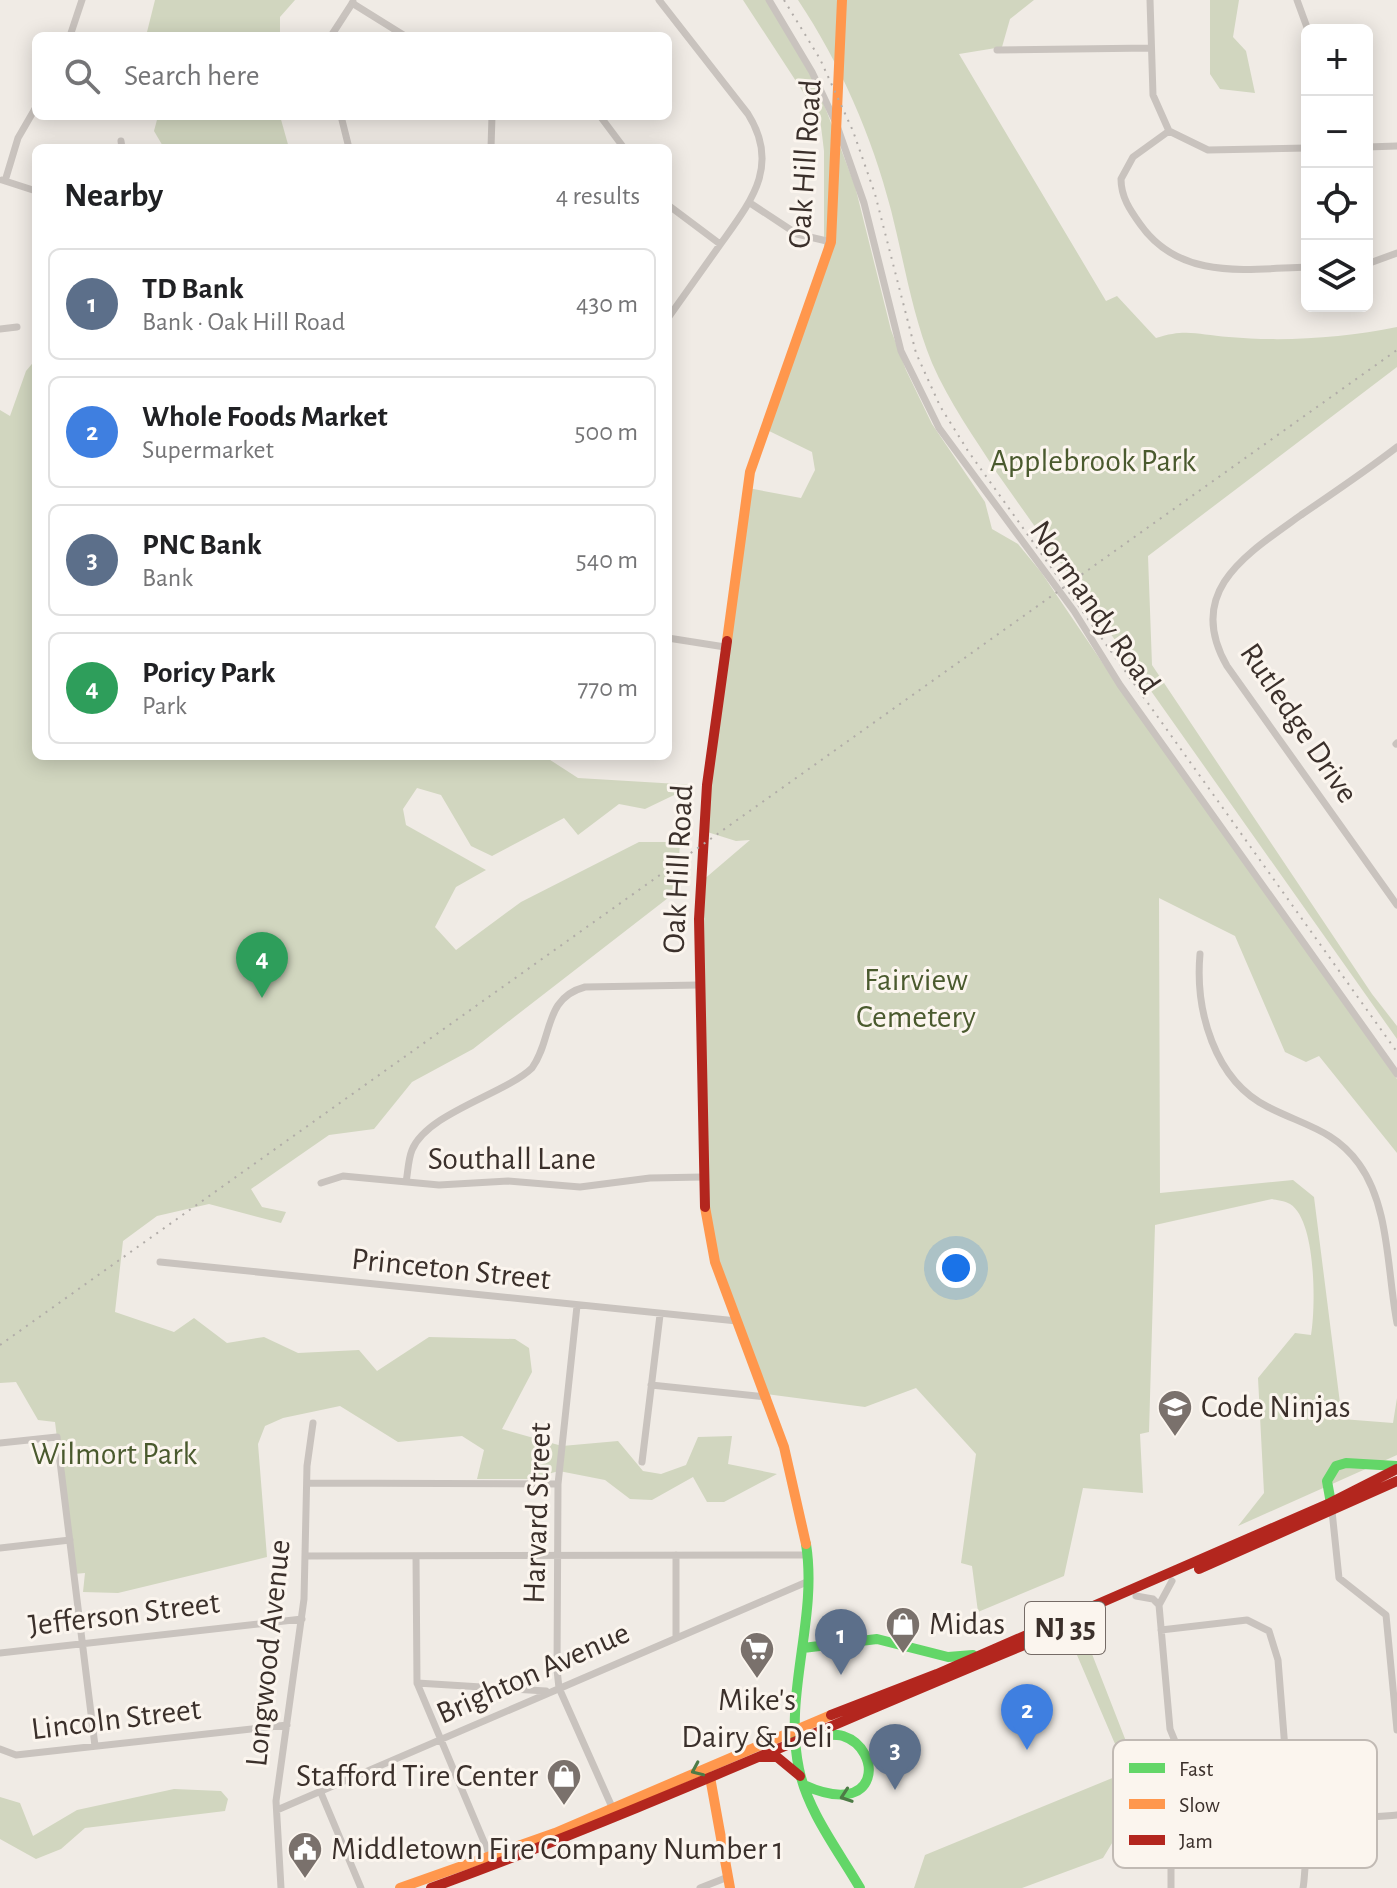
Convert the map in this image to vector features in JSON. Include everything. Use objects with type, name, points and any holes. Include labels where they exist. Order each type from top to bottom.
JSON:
[{"type":"main road","name":"Oak Hill Road","points":[[795,1734],[809,1581],[808,1555],[790,1465],[710,1244],[703,1177],[699,985],[705,815],[750,472],[831,242],[842,0]]},
{"type":"main road","points":[[1331,1507],[1327,1481],[1336,1466],[1346,1463],[1397,1468]]},
{"type":"main road","name":"NJ 35","points":[[431,1888],[554,1844],[756,1757],[795,1734],[962,1673],[1331,1507],[1397,1468]]},
{"type":"main road","name":"NJ 35","points":[[400,1888],[490,1856],[795,1734],[1397,1481]]},
{"type":"main road","points":[[803,1648],[827,1647],[862,1638],[890,1641],[948,1657],[996,1649]]},
{"type":"main road","points":[[756,1757],[777,1757],[802,1780],[829,1800],[849,1798],[866,1781],[868,1761],[861,1746],[843,1734],[795,1734],[802,1780],[860,1888]]},
{"type":"main road","points":[[710,1777],[729,1883]]},
{"type":"street","points":[[71,32],[82,0]]},
{"type":"street","points":[[659,0],[748,114],[758,132],[762,163],[750,203],[672,312]]},
{"type":"street","name":"Normandy Road","points":[[769,0],[812,72],[836,123],[864,203],[896,338],[915,384],[939,428],[1074,611],[1120,685],[1397,1074]]},
{"type":"street","points":[[1150,0],[1153,95],[1169,131],[1208,150],[1301,148]]},
{"type":"street","points":[[1297,0],[1306,24]]},
{"type":"street","points":[[334,32],[353,2],[399,32]]},
{"type":"street","points":[[997,50],[1151,48]]},
{"type":"street","points":[[32,114],[18,138],[2,180],[32,190]]},
{"type":"street","points":[[342,120],[348,144]]},
{"type":"street","points":[[491,144],[492,120]]},
{"type":"street","points":[[603,120],[621,144]]},
{"type":"street","points":[[1169,131],[1133,157],[1121,179],[1127,205],[1155,243],[1171,256],[1197,266],[1222,270],[1301,267]]},
{"type":"street","points":[[1373,147],[1397,146]]},
{"type":"street","points":[[750,203],[797,234],[831,242]]},
{"type":"street","points":[[672,208],[720,244]]},
{"type":"street","points":[[1373,262],[1397,253]]},
{"type":"street","points":[[0,329],[17,327]]},
{"type":"street","name":"Rutledge Drive","points":[[1397,447],[1238,561],[1218,593],[1213,615],[1216,643],[1227,666],[1397,905]]},
{"type":"street","points":[[672,639],[725,647]]},
{"type":"street","points":[[1200,954],[1199,986],[1207,1026],[1226,1070],[1246,1093],[1266,1107],[1309,1123],[1332,1136],[1347,1149],[1372,1183],[1397,1323]]},
{"type":"street","points":[[406,1182],[412,1151],[421,1137],[474,1100],[532,1068],[553,1010],[565,996],[585,987],[699,985]]},
{"type":"street","name":"Southall Lane","points":[[321,1183],[343,1176],[439,1185],[508,1181],[580,1187],[650,1178],[703,1177]]},
{"type":"street","name":"Princeton Street","points":[[160,1262],[737,1321]]},
{"type":"street","name":"Harvard Street","points":[[577,1306],[558,1484],[559,1688],[612,1807]]},
{"type":"street","points":[[642,1462],[660,1315]]},
{"type":"street","points":[[651,1385],[767,1397]]},
{"type":"street","name":"Longwood Avenue","points":[[281,1888],[277,1788],[302,1619],[307,1483],[313,1423]]},
{"type":"street","points":[[0,1443],[57,1437],[95,1746]]},
{"type":"street","points":[[307,1483],[558,1484]]},
{"type":"street","points":[[1331,1507],[1339,1578],[1386,1615],[1397,1730]]},
{"type":"street","points":[[0,1548],[70,1540]]},
{"type":"street","points":[[676,1555],[676,1637]]},
{"type":"street","points":[[305,1556],[808,1555]]},
{"type":"street","points":[[416,1556],[417,1683],[490,1856]]},
{"type":"street","name":"Brighton Avenue","points":[[277,1810],[809,1581]]},
{"type":"street","points":[[1172,1581],[1159,1605],[1170,1729],[1174,1740]]},
{"type":"street","points":[[1136,1596],[1153,1599],[1159,1605]]},
{"type":"street","points":[[1386,1615],[1397,1613]]},
{"type":"street","name":"Jefferson Street","points":[[0,1653],[302,1619]]},
{"type":"street","points":[[1161,1630],[1247,1620],[1269,1631],[1278,1660],[1285,1740]]},
{"type":"street","points":[[417,1683],[549,1692]]},
{"type":"street","name":"Lincoln Street","points":[[0,1749],[16,1755],[287,1725]]},
{"type":"street","points":[[321,1793],[361,1888]]},
{"type":"street","points":[[1377,1817],[1397,1815]]},
{"type":"street","points":[[1171,1868],[1171,1888]]},
{"type":"street","points":[[1303,1888],[1306,1868]]},
{"type":"street","points":[[700,1888],[729,1883]]},
{"type":"green space","points":[[155,0],[295,0],[280,17],[280,32],[147,32]]},
{"type":"green space","name":"Fairview Cemetery","points":[[743,0],[766,0],[817,86],[855,186],[891,330],[906,370],[932,424],[985,502],[992,529],[1018,544],[1041,572],[1129,702],[1397,1079],[1397,1153],[1319,1056],[1306,1062],[1285,1052],[1235,936],[1159,898],[1160,1193],[1293,1180],[1314,1197],[1342,1419],[1393,1423],[1397,1398],[1397,1455],[1238,1526],[1264,1493],[1258,1378],[1295,1333],[1311,1335],[1312,1265],[1305,1227],[1299,1213],[1290,1204],[1272,1199],[1155,1225],[1149,1432],[1140,1434],[1143,1493],[1083,1488],[1064,1576],[978,1612],[972,1566],[961,1563],[976,1454],[916,1388],[865,1407],[766,1394],[710,1247],[702,881],[750,840],[736,841],[704,831],[748,488],[801,498],[815,470],[812,452],[765,429],[824,263],[824,151],[820,118]]},
{"type":"green space","name":"Applebrook Park","points":[[798,0],[1034,0],[1010,19],[1002,47],[959,54],[1106,301],[1117,296],[1156,338],[1185,333],[1271,339],[1313,338],[1397,327],[1397,367],[1148,556],[1152,665],[1372,994],[1397,1026],[1397,1039],[997,473],[954,405],[925,344],[891,210],[864,128],[828,49]]},
{"type":"green space","points":[[1210,0],[1239,0],[1233,37],[1246,51],[1255,93],[1220,89],[1210,74]]},
{"type":"green space","points":[[157,120],[281,120],[288,144],[162,144],[154,131]]},
{"type":"green space","name":"Wilmort Park","points":[[32,364],[32,760],[550,760],[578,778],[695,785],[645,809],[619,804],[578,835],[564,818],[492,856],[471,846],[441,795],[417,788],[403,809],[406,825],[486,870],[456,887],[435,927],[456,950],[521,902],[639,842],[680,842],[677,891],[473,1049],[412,1082],[374,1129],[329,1135],[251,1189],[262,1207],[286,1212],[281,1223],[209,1204],[157,1216],[123,1241],[115,1312],[174,1332],[194,1318],[227,1343],[264,1337],[298,1353],[359,1350],[377,1371],[429,1337],[515,1339],[529,1348],[532,1372],[502,1429],[562,1446],[618,1441],[643,1471],[661,1474],[686,1465],[698,1437],[732,1436],[728,1464],[777,1474],[724,1502],[707,1502],[693,1477],[652,1500],[630,1499],[605,1480],[559,1471],[529,1479],[477,1479],[484,1450],[462,1436],[398,1442],[340,1406],[283,1418],[265,1426],[258,1444],[267,1557],[118,1593],[83,1592],[85,1573],[74,1574],[55,1422],[38,1420],[16,1382],[0,1383],[0,410],[10,416],[26,371]]},
{"type":"green space","points":[[1071,1641],[1092,1654],[1126,1740],[1113,1740]]},
{"type":"green space","points":[[1113,1778],[1113,1842],[1103,1858],[1022,1888],[914,1888],[925,1855]]},
{"type":"green space","points":[[174,1789],[221,1791],[228,1799],[225,1811],[85,1828],[61,1849],[36,1859],[0,1839],[0,1797],[20,1803],[33,1836],[77,1810]]},
{"type":"railway","points":[[784,0],[820,59],[853,131],[875,194],[916,353],[940,406],[968,451],[1397,1052]]},
{"type":"railway","points":[[0,1345],[1397,350]]},
{"type":"traffic: fast","points":[[1332,1509],[1327,1481],[1336,1466],[1346,1463],[1397,1466]]},
{"type":"traffic: fast","points":[[806,1544],[808,1600],[795,1713],[799,1769],[816,1816],[860,1888]]},
{"type":"traffic: fast","points":[[803,1648],[877,1639],[948,1657],[973,1655]]},
{"type":"traffic: fast","points":[[804,1785],[829,1793],[848,1794],[861,1788],[867,1778],[869,1766],[865,1754],[856,1743],[840,1735],[818,1735]]},
{"type":"traffic: slow","points":[[727,641],[750,472],[831,242],[842,0]]},
{"type":"traffic: slow","points":[[705,1207],[715,1262],[784,1447],[806,1544]]},
{"type":"traffic: slow","points":[[400,1888],[555,1833],[831,1715]]},
{"type":"traffic: slow","points":[[710,1777],[730,1888]]},
{"type":"traffic: jam","points":[[705,1207],[699,919],[707,785],[727,641]]},
{"type":"traffic: jam","points":[[831,1715],[937,1674],[1330,1503],[1397,1469]]},
{"type":"traffic: jam","points":[[1199,1569],[1397,1481]]},
{"type":"traffic: jam","points":[[431,1888],[663,1797],[1046,1636]]},
{"type":"traffic: jam","points":[[759,1757],[777,1757],[800,1776]]},
{"type":"place","name":"Poricy Park","points":[[262,998]]},
{"type":"place","name":"Code Ninjas","points":[[1175,1438]]},
{"type":"place","name":"Midas","points":[[903,1655]]},
{"type":"place","name":"TD Bank","points":[[841,1675]]},
{"type":"place","name":"Mike's Dairy & Deli","points":[[757,1680]]},
{"type":"place","name":"Whole Foods Market","points":[[1027,1750]]},
{"type":"place","name":"PNC Bank","points":[[895,1790]]},
{"type":"place","name":"Stafford Tire Center","points":[[564,1807]]},
{"type":"place","name":"Middletown Fire Company Number 1","points":[[305,1880]]}]
